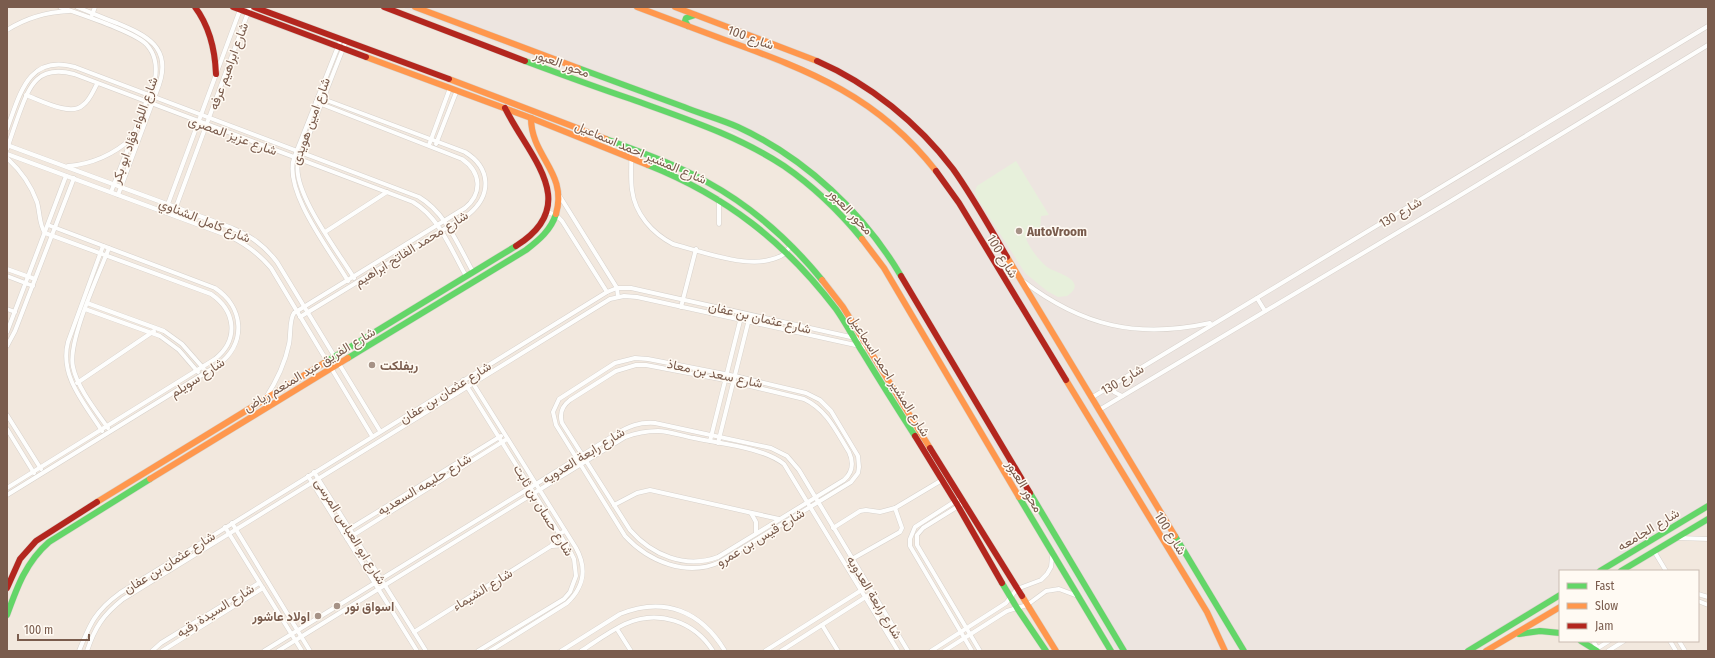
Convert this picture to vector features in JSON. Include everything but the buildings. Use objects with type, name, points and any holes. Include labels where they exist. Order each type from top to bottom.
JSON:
[{"type":"main road","points":[[195,7],[203,18],[212,40],[216,63],[216,74]]},
{"type":"main road","name":"شارع المشير احمد اسماعيل","points":[[233,7],[249,10],[341,47],[632,157],[674,175],[719,199],[739,213],[783,254],[791,257],[826,296],[957,504],[1017,608],[1046,651]]},
{"type":"main road","name":"شارع المشير احمد اسماعيل","points":[[254,7],[472,87],[678,168],[724,192],[744,206],[795,249],[829,287],[870,348],[1056,651]]},
{"type":"main road","name":"محور العبور","points":[[384,7],[441,30],[719,132],[768,156],[812,187],[851,225],[884,268],[1111,651]]},
{"type":"main road","name":"محور العبور","points":[[417,7],[737,126],[785,153],[829,187],[860,218],[890,257],[1124,651]]},
{"type":"main road","name":"شارع 100","points":[[637,7],[799,67],[836,85],[881,116],[910,142],[945,182],[959,204],[1150,521],[1207,612],[1225,651]]},
{"type":"main road","name":"شارع 100","points":[[675,7],[803,55],[838,71],[871,92],[902,116],[933,146],[952,170],[1020,278],[1244,651]]},
{"type":"main road","points":[[688,26],[685,21],[687,17],[695,15]]},
{"type":"main road","points":[[732,42],[742,40],[740,31]]},
{"type":"main road","name":"شارع الفريق عبد المنعم رياض","points":[[7,588],[15,566],[22,555],[43,535],[530,236],[541,225],[547,212],[549,200],[548,184],[541,169],[512,124],[505,108]]},
{"type":"main road","name":"شارع الفريق عبد المنعم رياض","points":[[7,615],[23,571],[34,555],[49,542],[537,242],[546,234],[556,215],[559,194],[552,171],[533,140],[531,133],[531,118]]},
{"type":"main road","points":[[548,184],[551,181],[556,181]]},
{"type":"main road","points":[[1070,389],[1076,384],[1082,382]]},
{"type":"main road","points":[[1098,435],[1105,434],[1109,428]]},
{"type":"main road","points":[[1144,511],[1155,504]]},
{"type":"main road","name":"شارع الجامعه","points":[[1602,570],[1708,506]]},
{"type":"main road","points":[[1150,521],[1161,514]]},
{"type":"main road","name":"شارع الجامعه","points":[[1623,570],[1708,519]]},
{"type":"main road","points":[[1468,651],[1559,596]]},
{"type":"main road","points":[[1486,651],[1559,608]]},
{"type":"main road","points":[[1508,638],[1530,631],[1559,633]]},
{"type":"main road","points":[[1583,642],[1598,650]]},
{"type":"main road","points":[[1120,644],[1130,651]]},
{"type":"street","name":"شارع اللواء فؤاد ابو بكر","points":[[60,7],[135,36],[147,45],[155,57],[155,79],[111,192]]},
{"type":"street","name":"شارع اللواء فؤاد ابو بكر","points":[[76,7],[88,9],[92,13],[140,32],[153,42],[162,64],[161,79],[118,195]]},
{"type":"street","points":[[91,19],[95,7]]},
{"type":"street","name":"شارع ابراهيم عرفه","points":[[165,212],[241,8]]},
{"type":"street","points":[[85,16],[88,9]]},
{"type":"street","name":"شارع ابراهيم عرفه","points":[[173,215],[249,10]]},
{"type":"street","points":[[7,30],[34,17],[70,11]]},
{"type":"street","name":"شارع 130","points":[[1091,398],[1708,26]]},
{"type":"street","name":"شارع امين هويدى","points":[[344,40],[318,97],[292,166],[301,202],[351,285]]},
{"type":"street","name":"شارع 130","points":[[1098,410],[1449,202],[1708,45]]},
{"type":"street","name":"شارع امين هويدى","points":[[341,47],[324,99],[302,153],[298,173],[309,206],[357,282]]},
{"type":"street","name":"شارع عزيز المصرى","points":[[7,129],[24,84],[38,70],[46,66],[56,64],[75,67],[148,96],[419,197],[434,208],[448,226],[473,272]]},
{"type":"street","name":"شارع عزيز المصرى","points":[[7,146],[26,95],[34,82],[41,77],[57,72],[74,74],[97,84],[406,199],[420,206],[438,225],[466,276]]},
{"type":"street","points":[[26,95],[66,109],[76,109],[80,108],[87,101],[97,84]]},
{"type":"street","points":[[429,145],[450,88]]},
{"type":"street","points":[[435,148],[457,90]]},
{"type":"street","name":"شارع محمد الفاتح ابراهيم","points":[[300,316],[468,214],[479,204],[485,191],[485,180],[479,164],[469,155],[431,139],[318,97]]},
{"type":"street","name":"شارع محمد الفاتح ابراهيم","points":[[296,311],[438,225],[471,203],[475,197],[478,182],[477,175],[468,163],[456,156],[316,102]]},
{"type":"street","points":[[342,112],[344,107]]},
{"type":"street","points":[[441,112],[447,115]]},
{"type":"street","points":[[305,130],[311,132]]},
{"type":"street","points":[[65,166],[90,163],[103,158],[121,148],[132,138]]},
{"type":"street","name":"شارع كامل الشناوي","points":[[7,146],[242,232],[262,245],[277,262],[380,432]]},
{"type":"street","points":[[631,150],[632,191],[640,212],[653,232],[673,244],[745,262],[763,261],[783,254],[789,247],[795,249],[794,255],[791,257]]},
{"type":"street","name":"شارع كامل الشناوي","points":[[7,154],[230,236],[257,252],[271,268],[372,436]]},
{"type":"street","points":[[7,158],[18,169],[32,190],[38,208],[42,228],[45,232]]},
{"type":"street","points":[[7,332],[66,176]]},
{"type":"street","points":[[7,346],[15,331],[33,286],[74,178]]},
{"type":"street","points":[[325,232],[387,192]]},
{"type":"street","points":[[559,194],[617,288],[618,297]]},
{"type":"street","points":[[719,199],[719,224]]},
{"type":"street","points":[[547,212],[556,215],[562,221],[607,292]]},
{"type":"street","name":"شارع سويلم","points":[[7,495],[202,376],[225,360],[235,347],[237,339],[237,315],[230,302],[221,292],[211,286],[48,225]]},
{"type":"street","name":"شارع سويلم","points":[[7,488],[221,355],[229,341],[232,325],[230,317],[223,304],[204,290],[45,232]]},
{"type":"street","points":[[103,246],[82,301],[68,342],[65,357],[67,372],[73,385],[104,436]]},
{"type":"street","points":[[109,248],[76,336],[72,352],[73,368],[78,382],[110,432]]},
{"type":"street","points":[[681,307],[696,249]]},
{"type":"street","points":[[7,269],[35,279]]},
{"type":"street","points":[[7,276],[33,286]]},
{"type":"street","points":[[1020,278],[1058,304],[1101,323],[1133,328],[1166,329],[1215,322]]},
{"type":"street","name":"شارع عثمان بن عفان","points":[[79,651],[94,617],[110,600],[463,380],[607,292],[617,288],[631,288],[865,340]]},
{"type":"street","name":"شارع عثمان بن عفان","points":[[86,651],[94,630],[114,605],[604,302],[618,297],[637,297],[870,348]]},
{"type":"street","points":[[1257,298],[1265,311]]},
{"type":"street","points":[[82,301],[157,328],[170,335],[182,344],[207,372]]},
{"type":"street","points":[[80,307],[152,332],[173,344],[202,376]]},
{"type":"street","points":[[7,309],[15,312]]},
{"type":"street","points":[[263,401],[282,368],[289,343],[293,315],[296,311]]},
{"type":"street","points":[[710,441],[742,313]]},
{"type":"street","points":[[718,443],[750,315]]},
{"type":"street","points":[[73,385],[157,328]]},
{"type":"street","name":"شارع سعد بن معاذ","points":[[580,465],[556,425],[553,412],[555,405],[565,395],[615,363],[630,359],[648,359],[727,374],[806,393],[820,400],[831,411],[858,456],[859,467],[855,478],[851,482],[818,502]]},
{"type":"street","name":"شارع سعد بن معاذ","points":[[586,462],[562,423],[560,416],[561,410],[570,400],[616,370],[626,367],[646,365],[725,380],[804,399],[818,407],[829,418],[849,452],[852,464],[851,470],[844,480],[815,498]]},
{"type":"street","name":"شارع حسان بن ثابت","points":[[469,377],[565,531],[583,564],[583,573],[579,590],[567,603],[490,651]]},
{"type":"street","name":"شارع حسان بن ثابت","points":[[463,380],[560,535],[574,559],[576,567],[574,584],[564,598],[478,651]]},
{"type":"street","points":[[1116,383],[1114,392],[1122,396]]},
{"type":"street","points":[[7,415],[43,473]]},
{"type":"street","name":"شارع رابعة العدويه","points":[[264,651],[627,427],[645,422],[655,422],[771,448],[787,456],[799,470],[908,651]]},
{"type":"street","points":[[7,429],[37,477]]},
{"type":"street","name":"شارع رابعة العدويه","points":[[278,651],[625,437],[648,431],[660,431],[745,449],[777,458],[784,464],[898,651]]},
{"type":"street","name":"شارع حليمه السعديه","points":[[343,533],[505,434]]},
{"type":"street","name":"شارع حليمه السعديه","points":[[347,539],[508,439]]},
{"type":"street","name":"شارع قيس بن عمرو","points":[[586,462],[630,530],[638,539],[658,553],[678,561],[708,561],[718,557],[815,498]]},
{"type":"street","name":"شارع قيس بن عمرو","points":[[580,465],[620,528],[631,542],[645,554],[656,559],[690,569],[711,566],[720,562],[818,502]]},
{"type":"street","name":"شارع ابو العباس المرسى","points":[[314,472],[426,651]]},
{"type":"street","name":"شارع ابو العباس المرسى","points":[[308,476],[417,651]]},
{"type":"street","points":[[833,528],[860,511],[866,510],[880,512],[895,508],[942,480]]},
{"type":"street","points":[[614,505],[637,493],[650,490],[779,519]]},
{"type":"street","points":[[963,500],[923,528],[917,535],[917,545],[980,651]]},
{"type":"street","points":[[957,504],[915,527],[910,539],[910,546],[972,651]]},
{"type":"street","points":[[852,559],[900,532],[902,528],[895,508]]},
{"type":"street","points":[[750,512],[756,522],[756,533]]},
{"type":"street","points":[[232,523],[310,651]]},
{"type":"street","points":[[225,527],[302,651]]},
{"type":"street","name":"شارع الشيماء","points":[[414,632],[551,546],[565,531]]},
{"type":"street","points":[[1673,540],[1680,537],[1708,539]]},
{"type":"street","points":[[566,545],[571,541]]},
{"type":"street","name":"شارع الشيماء","points":[[551,546],[566,545]]},
{"type":"street","points":[[931,651],[1006,604],[1017,589],[1034,584],[1041,580],[1051,567],[1051,551]]},
{"type":"street","points":[[1654,551],[1665,570]]},
{"type":"street","name":"شارع السيدة رقيه","points":[[152,651],[161,643],[260,583]]},
{"type":"street","points":[[765,651],[868,586]]},
{"type":"street","name":"شارع السيدة رقيه","points":[[162,651],[263,588]]},
{"type":"street","points":[[944,651],[1007,611],[1027,605],[1041,594],[1052,590],[1066,590],[1078,597]]},
{"type":"street","points":[[781,651],[872,593]]},
{"type":"street","points":[[561,651],[620,614],[650,606],[671,608],[690,615],[707,628],[725,651]]},
{"type":"street","points":[[581,651],[616,629],[635,620],[655,617],[674,620],[691,627],[699,633],[713,651]]},
{"type":"street","points":[[532,618],[536,623]]},
{"type":"street","points":[[822,625],[838,651]]},
{"type":"street","points":[[616,629],[631,651]]},
{"type":"street","points":[[1598,650],[1607,642],[1610,650],[1622,642]]},
{"type":"street","points":[[1671,642],[1676,651]]},
{"type":"street","points":[[1680,642],[1685,651]]},
{"type":"shaded area","points":[[7,7],[400,7],[720,127],[768,150],[802,172],[832,197],[860,226],[877,247],[1116,651],[7,651]]},
{"type":"shaded area","points":[[400,7],[1708,7],[1708,508],[1605,570],[1559,570],[1559,598],[1470,651],[1116,651],[877,247],[860,226],[832,197],[802,172],[779,157],[732,132]]},
{"type":"shaded area","points":[[1708,508],[1708,651],[1470,651],[1559,598],[1559,642],[1699,642],[1699,570],[1605,570]]},
{"type":"green space","name":"AutoVroom","points":[[1016,161],[1049,215],[1041,216],[1040,233],[1037,233],[1037,236],[1028,237],[1026,239],[1035,254],[1047,267],[1073,281],[1075,286],[1067,296],[1058,297],[1047,291],[1025,273],[976,196],[975,191],[977,186]]},
{"type":"traffic: fast","points":[[688,26],[685,21],[686,18],[695,15]]},
{"type":"traffic: fast","points":[[525,61],[690,120],[748,145],[784,166],[805,182],[835,209],[862,239]]},
{"type":"traffic: fast","points":[[578,68],[731,124],[787,154],[809,171],[851,209],[869,230],[901,276]]},
{"type":"traffic: fast","points":[[606,139],[682,170],[707,182],[739,202],[784,239],[822,280]]},
{"type":"traffic: fast","points":[[648,165],[703,191],[728,207],[775,242],[796,263],[840,314],[915,436]]},
{"type":"traffic: fast","points":[[348,358],[526,250],[548,230],[556,214]]},
{"type":"traffic: fast","points":[[324,363],[516,246]]},
{"type":"traffic: fast","points":[[7,615],[28,567],[49,542],[150,479]]},
{"type":"traffic: fast","points":[[1030,493],[1124,651]]},
{"type":"traffic: fast","points":[[1019,497],[1111,651]]},
{"type":"traffic: fast","points":[[1602,570],[1708,506]]},
{"type":"traffic: fast","points":[[1623,570],[1708,519]]},
{"type":"traffic: fast","points":[[1175,536],[1244,651]]},
{"type":"traffic: fast","points":[[1002,583],[1046,651]]},
{"type":"traffic: fast","points":[[1468,651],[1559,596]]},
{"type":"traffic: fast","points":[[1519,634],[1540,631],[1559,633]]},
{"type":"traffic: fast","points":[[1583,642],[1597,651]]},
{"type":"traffic: slow","points":[[415,7],[578,68]]},
{"type":"traffic: slow","points":[[637,7],[786,63],[841,89],[866,105],[891,124],[914,145],[936,171]]},
{"type":"traffic: slow","points":[[675,7],[817,61]]},
{"type":"traffic: slow","points":[[366,57],[531,118],[648,165]]},
{"type":"traffic: slow","points":[[449,79],[606,139]]},
{"type":"traffic: slow","points":[[531,118],[537,144],[553,175],[557,187],[558,199],[556,214]]},
{"type":"traffic: slow","points":[[862,239],[884,268],[1019,497]]},
{"type":"traffic: slow","points":[[1007,257],[1175,536]]},
{"type":"traffic: slow","points":[[822,280],[843,307],[930,448]]},
{"type":"traffic: slow","points":[[150,479],[348,358]]},
{"type":"traffic: slow","points":[[97,502],[324,363]]},
{"type":"traffic: slow","points":[[1066,380],[1207,612],[1225,651]]},
{"type":"traffic: slow","points":[[1022,596],[1056,651]]},
{"type":"traffic: slow","points":[[1486,651],[1559,608]]},
{"type":"traffic: jam","points":[[195,7],[204,22],[211,39],[216,74]]},
{"type":"traffic: jam","points":[[233,7],[366,57]]},
{"type":"traffic: jam","points":[[254,7],[449,79]]},
{"type":"traffic: jam","points":[[384,7],[525,61]]},
{"type":"traffic: jam","points":[[817,61],[837,70],[874,93],[892,106],[924,136],[953,169],[1007,257]]},
{"type":"traffic: jam","points":[[505,108],[537,162],[545,180],[548,197],[546,214],[536,230],[516,246]]},
{"type":"traffic: jam","points":[[936,171],[959,203],[1066,380]]},
{"type":"traffic: jam","points":[[901,276],[1030,493]]},
{"type":"traffic: jam","points":[[915,436],[958,506],[1002,583]]},
{"type":"traffic: jam","points":[[930,448],[1022,596]]},
{"type":"traffic: jam","points":[[7,588],[20,559],[36,541],[97,502]]},
{"type":"place","name":"AutoVroom","points":[[1019,231]]},
{"type":"place","name":"ريفلكت","points":[[372,365]]},
{"type":"place","name":"اسواق نور","points":[[337,606]]},
{"type":"place","name":"اولاد عاشور","points":[[318,616]]}]
